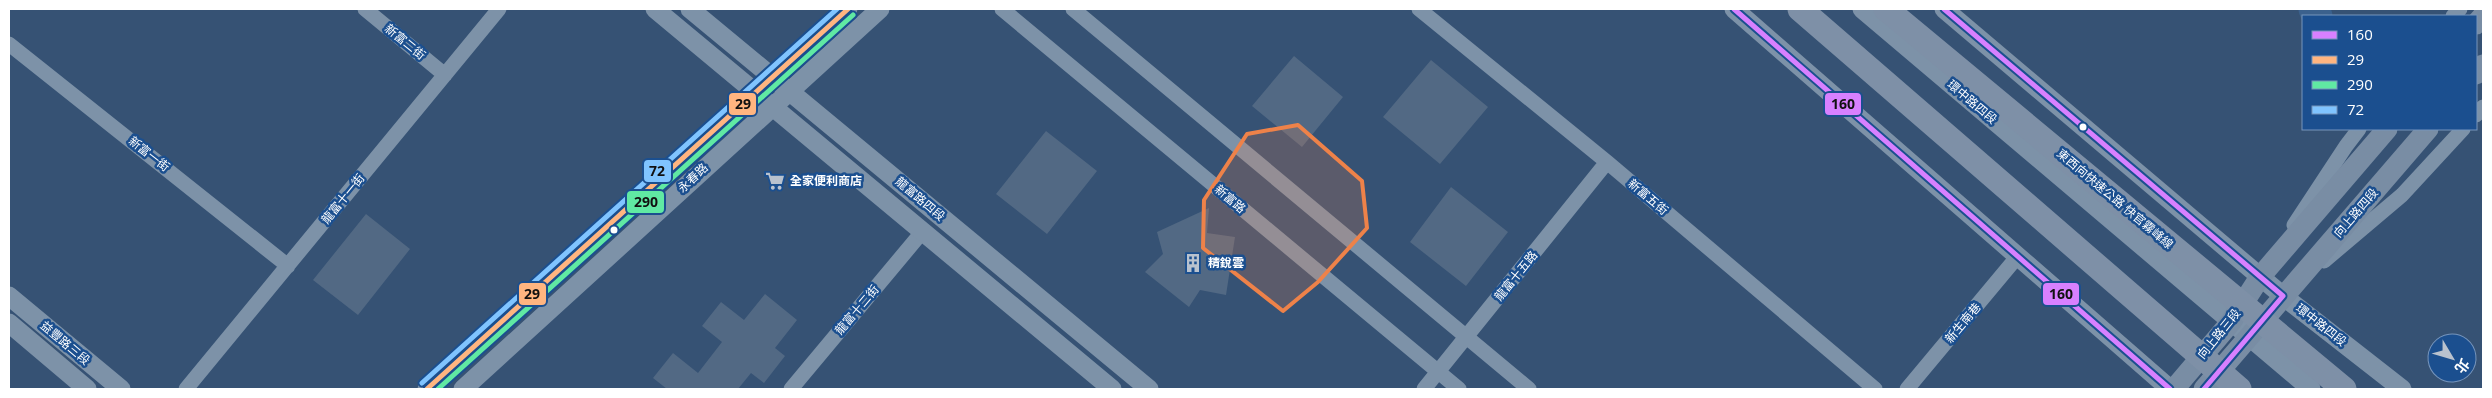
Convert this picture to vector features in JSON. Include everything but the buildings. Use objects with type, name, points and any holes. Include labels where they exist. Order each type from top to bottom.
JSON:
[{"type":"highway","points":[[1800,9],[2239,389]]},
{"type":"highway","name":"東西向快速公路 快官霧峰線","points":[[1886,9],[2344,389]]},
{"type":"main road","points":[[2260,277],[2386,130]]},
{"type":"main road","name":"向上路四段","points":[[2283,296],[2427,130]]},
{"type":"main road","name":"向上路三段","points":[[2174,389],[2231,322],[2260,277]]},
{"type":"main road","name":"向上路三段","points":[[2204,389],[2283,296]]},
{"type":"street","name":"新富二街","points":[[365,9],[445,75]]},
{"type":"street","name":"龍富十一街","points":[[186,389],[499,9]]},
{"type":"street","name":"龍富路四段","points":[[656,9],[1112,389]]},
{"type":"street","name":"龍富路四段","points":[[690,9],[1149,389]]},
{"type":"street","name":"永春路","points":[[427,389],[848,9]]},
{"type":"street","name":"永春路","points":[[464,389],[789,90],[880,9]]},
{"type":"street","name":"新富路","points":[[1002,9],[1459,389]]},
{"type":"street","points":[[1073,9],[1529,389]]},
{"type":"street","name":"新富五街","points":[[1419,9],[1607,162],[1875,389]]},
{"type":"street","points":[[1734,9],[2170,389]]},
{"type":"street","points":[[1812,9],[2251,389]]},
{"type":"street","name":"環中路四段","points":[[1862,9],[2311,389]]},
{"type":"street","name":"環中路四段","points":[[1944,9],[2260,277],[2402,389]]},
{"type":"street","name":"新富一街","points":[[9,44],[288,266]]},
{"type":"street","points":[[2260,277],[2358,130]]},
{"type":"street","points":[[2283,296],[2402,195],[2462,130]]},
{"type":"street","name":"龍富十五路","points":[[1424,389],[1607,162]]},
{"type":"street","name":"龍富十二街","points":[[791,389],[922,231]]},
{"type":"street","name":"新生南巷","points":[[1908,389],[2018,256]]},
{"type":"street","name":"益豐路三段","points":[[9,296],[121,389]]},
{"type":"street","name":"益豐路三段","points":[[9,323],[87,389]]},
{"type":"highlighted area","points":[[1298,125],[1362,181],[1367,228],[1318,282],[1283,311],[1203,248],[1204,200],[1247,134]]},
{"type":"waterway","points":[[2314,9],[2317,15]]},
{"type":"transit line","name":"72","points":[[422,383],[837,9]]},
{"type":"transit line","name":"29","points":[[427,389],[848,9]]},
{"type":"transit line","name":"160","points":[[1734,9],[2170,389]]},
{"type":"transit line","name":"160","points":[[1944,9],[2283,296],[2204,389]]},
{"type":"transit line","name":"290","points":[[438,389],[853,15]]},
{"type":"place","name":"全家便利商店","points":[[775,181]]},
{"type":"place","name":"精銳雲","points":[[1193,263]]}]
